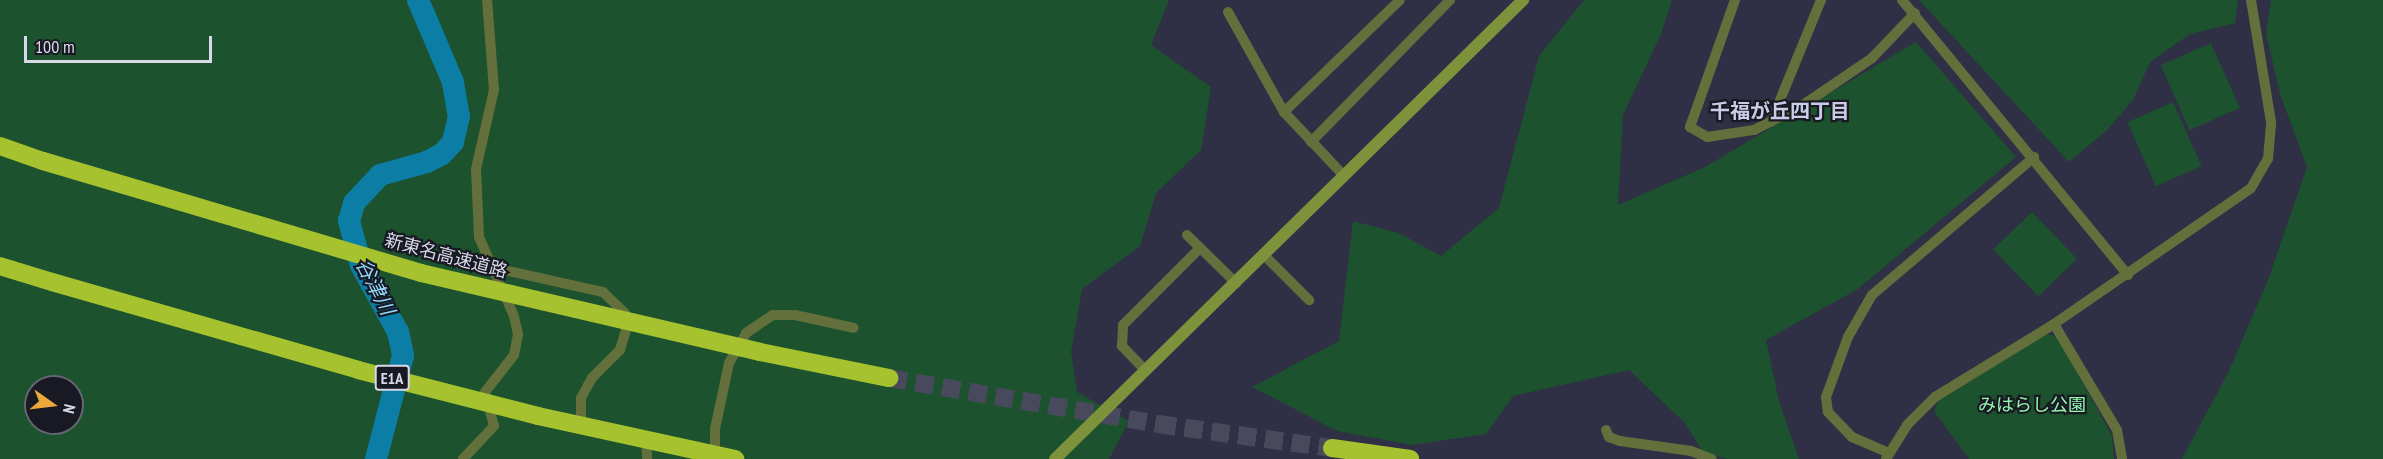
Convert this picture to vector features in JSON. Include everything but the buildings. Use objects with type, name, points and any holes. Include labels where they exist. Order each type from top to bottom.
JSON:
[{"type":"highway","name":"新東名高速道路","points":[[0,146],[43,161],[421,273],[760,352],[889,378]]},
{"type":"highway","name":"E1A","points":[[0,266],[358,370],[735,459]]},
{"type":"highway","points":[[1332,448],[1410,459]]},
{"type":"street","points":[[463,459],[494,426],[485,392],[514,355],[518,334],[514,316],[479,237],[477,169],[495,90],[488,0]]},
{"type":"street","points":[[1284,112],[1400,0]]},
{"type":"street","points":[[1311,142],[1450,0]]},
{"type":"street","points":[[1055,459],[1523,0]]},
{"type":"street","points":[[1735,0],[1690,127],[1707,137],[1754,130],[1800,107],[1872,58],[1915,13]]},
{"type":"street","points":[[1771,122],[1821,0]]},
{"type":"street","points":[[1902,0],[2128,275]]},
{"type":"street","points":[[2034,158],[1872,295],[1848,337],[1826,397],[1828,412],[1852,437],[1888,456],[1907,425],[1935,397],[2054,324],[2241,198],[2268,159],[2271,122],[2251,0]]},
{"type":"street","points":[[1228,12],[1284,112],[1344,176]]},
{"type":"street","points":[[1187,235],[1236,284]]},
{"type":"street","points":[[1146,371],[1122,346],[1123,325],[1200,248]]},
{"type":"street","points":[[1264,255],[1309,300]]},
{"type":"street","points":[[491,267],[603,292],[625,312],[626,330],[620,350],[592,378],[581,398],[581,420],[592,427],[631,428],[643,432],[648,441],[647,459]]},
{"type":"street","points":[[715,459],[715,429],[729,363],[746,333],[773,315],[795,315],[854,328]]},
{"type":"street","points":[[2054,324],[2117,430],[2122,459]]},
{"type":"street","points":[[1606,430],[1609,437],[1620,441],[1692,451],[1713,459]]},
{"type":"green space","points":[[0,0],[1169,0],[1151,45],[1211,87],[1201,150],[1156,193],[1140,246],[1082,289],[1071,352],[1077,392],[1129,421],[1109,459],[0,459]]},
{"type":"green space","points":[[1584,0],[1672,0],[1661,34],[1623,115],[1618,205],[1705,167],[1916,42],[2016,157],[1858,289],[1766,340],[1779,401],[1799,459],[1729,459],[1704,454],[1685,423],[1629,370],[1513,396],[1486,434],[1412,445],[1337,431],[1252,387],[1339,341],[1353,221],[1399,233],[1441,256],[1499,208],[1539,56]]},
{"type":"green space","points":[[1919,0],[2238,0],[2235,23],[2190,34],[2150,62],[2133,100],[2107,130],[2069,162]]},
{"type":"green space","points":[[2271,0],[2383,0],[2383,459],[2182,459],[2229,371],[2268,280],[2307,167],[2280,94],[2266,34]]},
{"type":"green space","points":[[2211,43],[2240,108],[2190,130],[2161,65]]},
{"type":"green space","points":[[2173,102],[2201,166],[2156,186],[2127,122]]},
{"type":"green space","points":[[2032,212],[2077,259],[2038,296],[1993,250]]},
{"type":"green space","name":"みはらし公園","points":[[2046,334],[2057,336],[2112,436],[2114,459],[1969,459],[1934,411],[1939,399]]},
{"type":"waterway","name":"谷津川","points":[[376,459],[403,355],[398,332],[361,265],[349,221],[354,203],[380,175],[427,162],[442,154],[453,142],[459,117],[453,82],[418,0]]},
{"type":"tunnel","points":[[889,378],[1158,424],[1332,448]]},
{"type":"district","name":"千福が丘四丁目","points":[[1780,111]]}]
